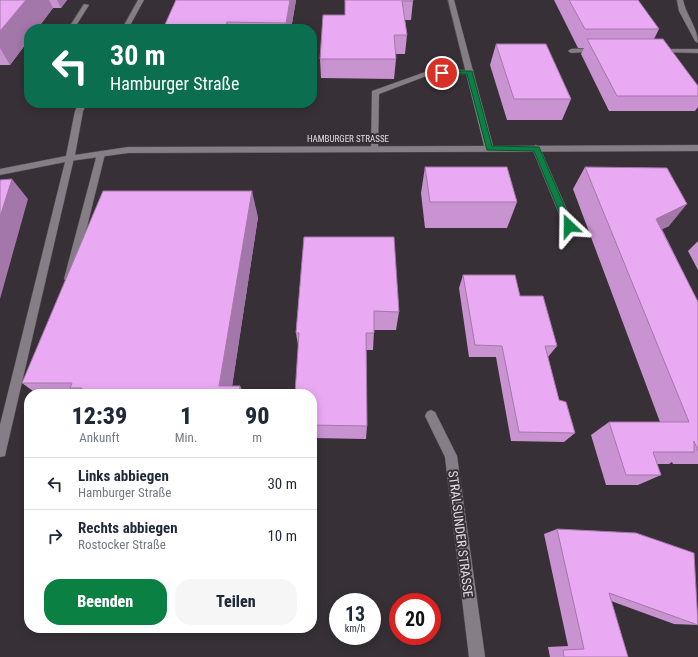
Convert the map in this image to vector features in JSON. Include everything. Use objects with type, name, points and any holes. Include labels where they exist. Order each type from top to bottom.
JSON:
[{"type":"street","points":[[127,24],[141,0]]},
{"type":"street","points":[[452,0],[489,148]]},
{"type":"street","points":[[680,0],[682,10],[698,41]]},
{"type":"street","points":[[74,24],[86,5]]},
{"type":"street","points":[[571,51],[602,50]]},
{"type":"street","points":[[647,50],[698,51]]},
{"type":"street","points":[[374,149],[375,92],[428,73],[470,72]]},
{"type":"street","points":[[0,451],[70,158],[80,108]]},
{"type":"street","points":[[536,148],[569,226]]},
{"type":"street","name":"HAMBURGER STRASSE","points":[[0,172],[70,158],[128,150],[698,148]]},
{"type":"street","points":[[66,292],[100,154]]},
{"type":"street","name":"STRALSUNDER STRASSE","points":[[431,416],[451,456],[477,657]]},
{"type":"building","points":[[0,0],[26,0],[0,31]]},
{"type":"building","points":[[176,0],[290,0],[286,23],[227,22],[226,24],[165,24]]},
{"type":"building","points":[[345,0],[413,0],[402,1],[407,35],[394,35],[396,59],[320,59],[323,15],[345,15]]},
{"type":"building","points":[[569,0],[638,0],[659,29],[585,29]]},
{"type":"building","points":[[587,39],[663,39],[698,86],[698,96],[617,96]]},
{"type":"building","points":[[496,44],[546,44],[571,99],[514,99]]},
{"type":"building","points":[[425,167],[507,167],[517,202],[430,202]]},
{"type":"building","points":[[585,167],[667,168],[687,204],[656,219],[698,302],[698,451],[694,441],[694,452],[653,452],[661,475],[626,475],[609,422],[689,422]]},
{"type":"building","points":[[12,179],[0,217],[0,180]]},
{"type":"building","points":[[103,191],[252,191],[219,386],[240,386],[240,389],[82,389],[70,388],[72,383],[22,383]]},
{"type":"building","points":[[304,237],[394,237],[399,312],[374,311],[374,333],[366,333],[367,426],[317,425],[317,389],[295,389],[299,333],[296,333]]},
{"type":"building","points":[[463,275],[515,275],[520,296],[543,296],[557,346],[545,346],[559,400],[566,402],[575,433],[519,432],[502,346],[475,345]]},
{"type":"building","points":[[557,529],[636,533],[694,553],[698,625],[609,593],[628,657],[564,657],[563,650],[584,649]]},
{"type":"route","points":[[442,73],[470,72],[489,148],[536,148],[569,226]]}]
